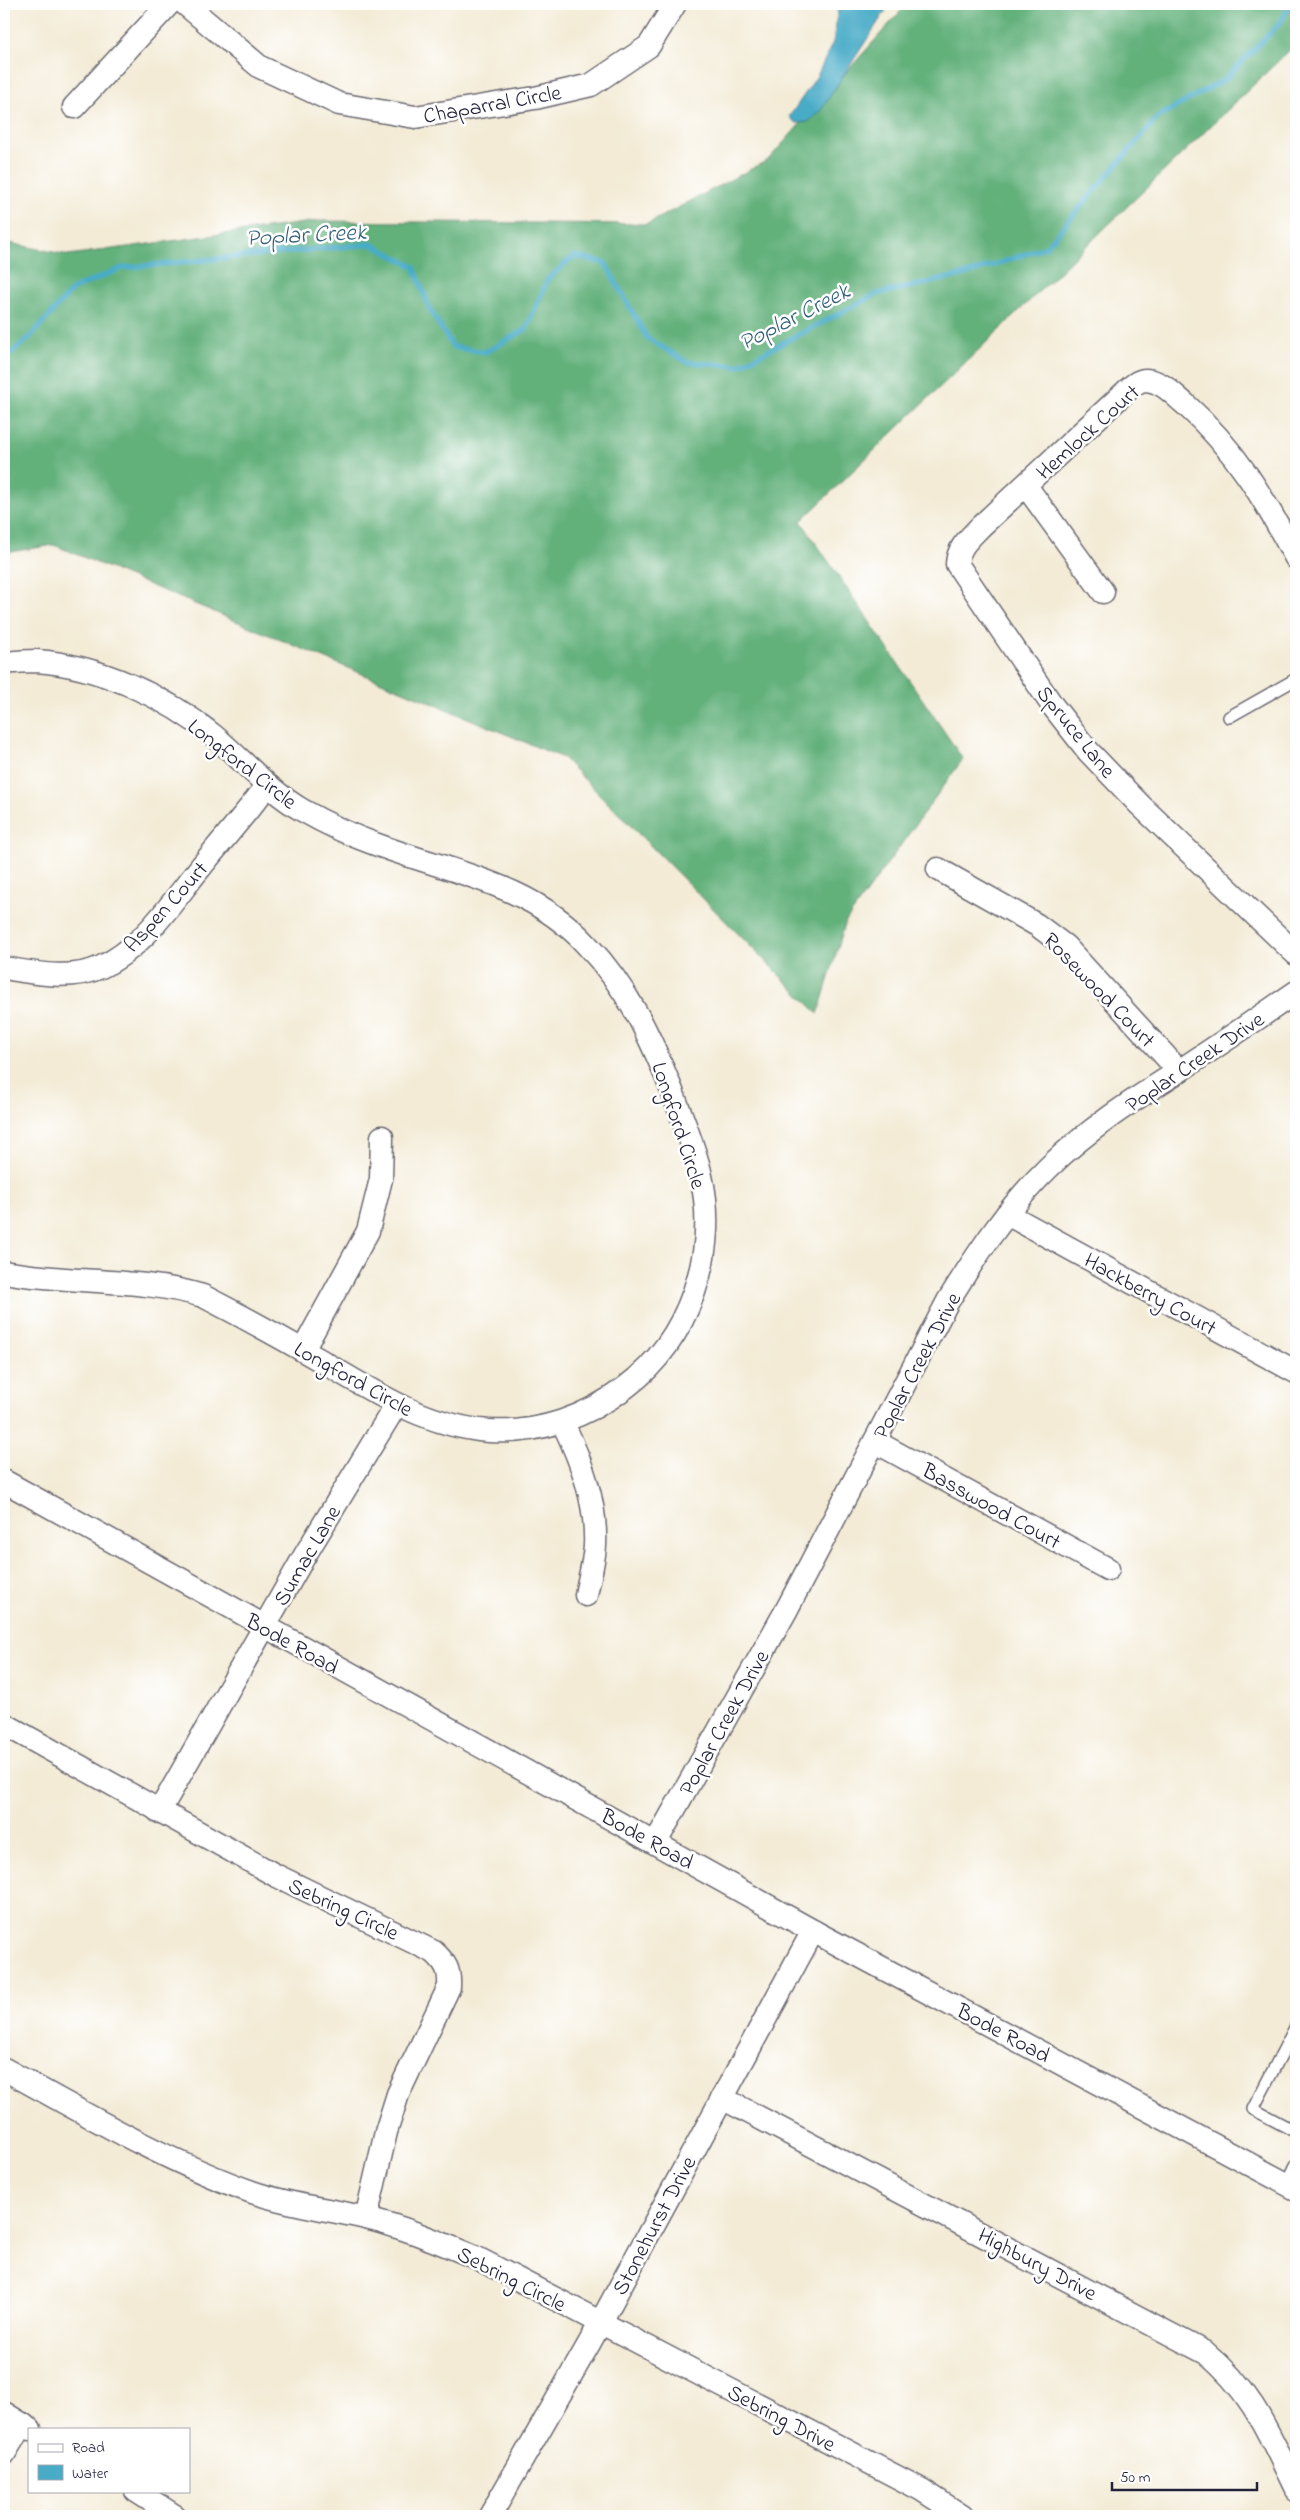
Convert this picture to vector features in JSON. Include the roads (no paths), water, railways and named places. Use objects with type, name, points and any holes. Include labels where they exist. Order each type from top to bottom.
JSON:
[{"type":"street","points":[[74,107],[169,4]]},
{"type":"street","name":"Chaparral Circle","points":[[185,4],[260,67],[339,104],[415,117],[535,98],[591,85],[649,46],[675,4]]},
{"type":"street","name":"Hemlock Court","points":[[1026,486],[1136,383],[1144,380],[1150,381],[1163,386],[1173,394],[1223,442],[1244,467],[1296,558]]},
{"type":"street","points":[[1026,486],[1103,592]]},
{"type":"street","name":"Spruce Lane","points":[[1026,486],[963,546],[958,554],[957,564],[962,574],[1052,705],[1088,751],[1140,805],[1296,954]]},
{"type":"street","name":"Longford Circle","points":[[4,663],[37,661],[81,668],[118,679],[162,701],[212,734],[267,786],[299,808],[343,831],[378,845],[490,881],[524,896],[559,919],[586,943],[619,984],[638,1013],[677,1104],[701,1175],[707,1225],[703,1262],[696,1289],[685,1313],[660,1352],[638,1378],[610,1399],[563,1423],[520,1430],[489,1431],[412,1413],[204,1296],[174,1288],[4,1272]]},
{"type":"street","name":"Aspen Court","points":[[4,968],[49,974],[77,974],[100,967],[120,956],[159,918],[267,786]]},
{"type":"street","name":"Rosewood Court","points":[[938,868],[1037,925],[1064,946],[1179,1071]]},
{"type":"street","name":"Poplar Creek Drive","points":[[656,1842],[787,1609],[876,1442],[948,1301],[978,1253],[1007,1214],[1048,1168],[1085,1135],[1142,1094],[1296,993]]},
{"type":"street","points":[[303,1350],[368,1231],[382,1179],[382,1137]]},
{"type":"street","name":"Hackberry Court","points":[[1007,1214],[1296,1372]]},
{"type":"street","name":"Sumac Lane","points":[[159,1812],[264,1626],[396,1405]]},
{"type":"street","points":[[563,1423],[576,1451],[590,1495],[593,1513],[595,1546],[586,1595]]},
{"type":"street","name":"Basswood Court","points":[[876,1442],[1108,1568]]},
{"type":"street","name":"Bode Road","points":[[4,1481],[813,1931],[1293,2180]]},
{"type":"street","name":"Sebring Circle","points":[[4,1724],[275,1875],[434,1952],[445,1962],[450,1974],[449,1987],[415,2054],[398,2094],[386,2132],[366,2218]]},
{"type":"street","name":"Stonehurst Drive","points":[[490,2516],[523,2462],[813,1931]]},
{"type":"street","name":"Sebring Circle","points":[[4,2069],[148,2147],[215,2178],[254,2193],[308,2207],[366,2218],[431,2238],[476,2258],[600,2322]]},
{"type":"street","name":"Highbury Drive","points":[[722,2098],[1206,2353],[1225,2368],[1246,2393],[1296,2489]]},
{"type":"street","name":"Sebring Drive","points":[[600,2322],[922,2490],[962,2516]]},
{"type":"street","points":[[4,2454],[19,2422]]},
{"type":"street","points":[[138,2492],[175,2516]]},
{"type":"lane","points":[[1229,717],[1296,679]]},
{"type":"lane","points":[[1296,2026],[1253,2109],[1296,2132]]},
{"type":"water","points":[[839,4],[890,4],[821,110],[808,122],[796,123],[789,117],[817,76],[833,42]]},
{"type":"waterway","name":"Poplar Creek","points":[[4,359],[29,338],[73,289],[122,268],[371,244],[414,267],[430,310],[453,347],[486,352],[526,329],[548,279],[574,256],[605,263],[647,338],[687,362],[738,366],[877,294],[967,274],[1046,247],[1158,117],[1225,79],[1280,23],[1290,4]]}]
